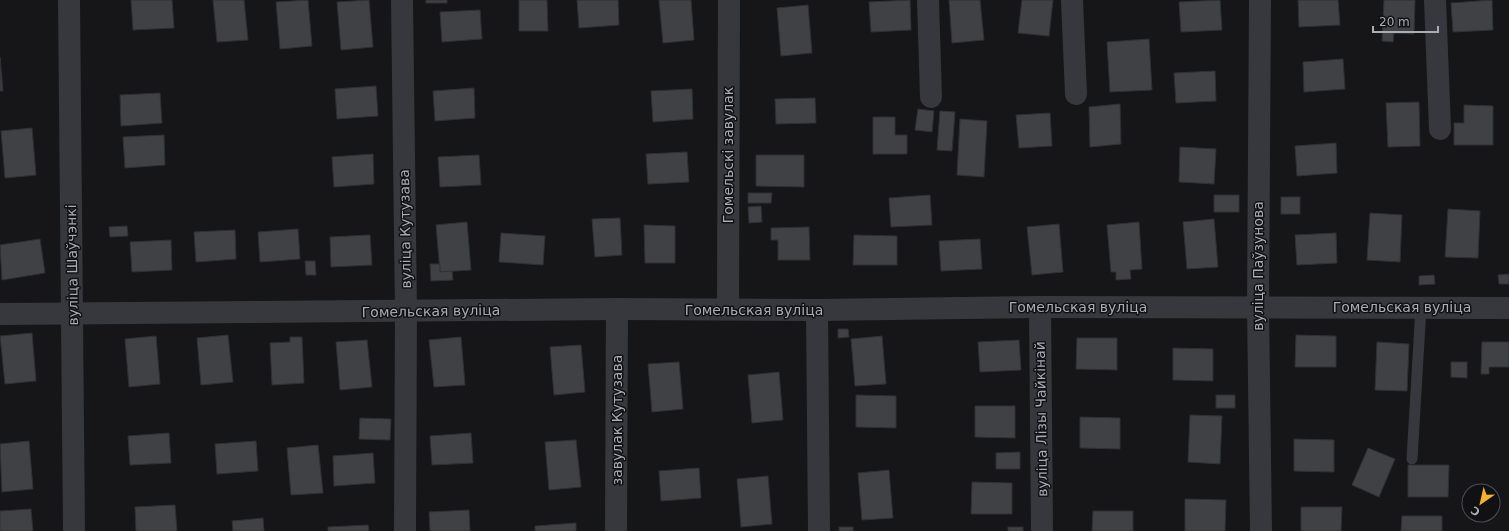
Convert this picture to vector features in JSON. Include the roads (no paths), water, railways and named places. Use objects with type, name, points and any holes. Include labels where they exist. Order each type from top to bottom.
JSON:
[{"type":"street","name":"вуліца Шаўчэнкі","points":[[69,0],[74,531]]},
{"type":"street","name":"вуліца Кутузава","points":[[402,0],[406,312],[404,531]]},
{"type":"street","name":"Гомельскі завулак","points":[[728,309],[729,0]]},
{"type":"street","points":[[928,0],[931,97]]},
{"type":"street","points":[[1072,0],[1076,94]]},
{"type":"street","name":"вуліца Паўзунова","points":[[1260,0],[1258,307],[1261,531]]},
{"type":"street","points":[[1435,0],[1440,129]]},
{"type":"street","name":"Гомельская вуліца","points":[[0,314],[73,312],[406,312],[617,309],[817,310],[1040,307],[1509,308]]},
{"type":"street","name":"вуліца Лізы Чайкінай","points":[[1040,307],[1042,531]]},
{"type":"street","name":"завулак Кутузава","points":[[616,531],[617,309]]},
{"type":"street","points":[[817,310],[819,531]]},
{"type":"lane","points":[[1412,459],[1421,307]]}]
